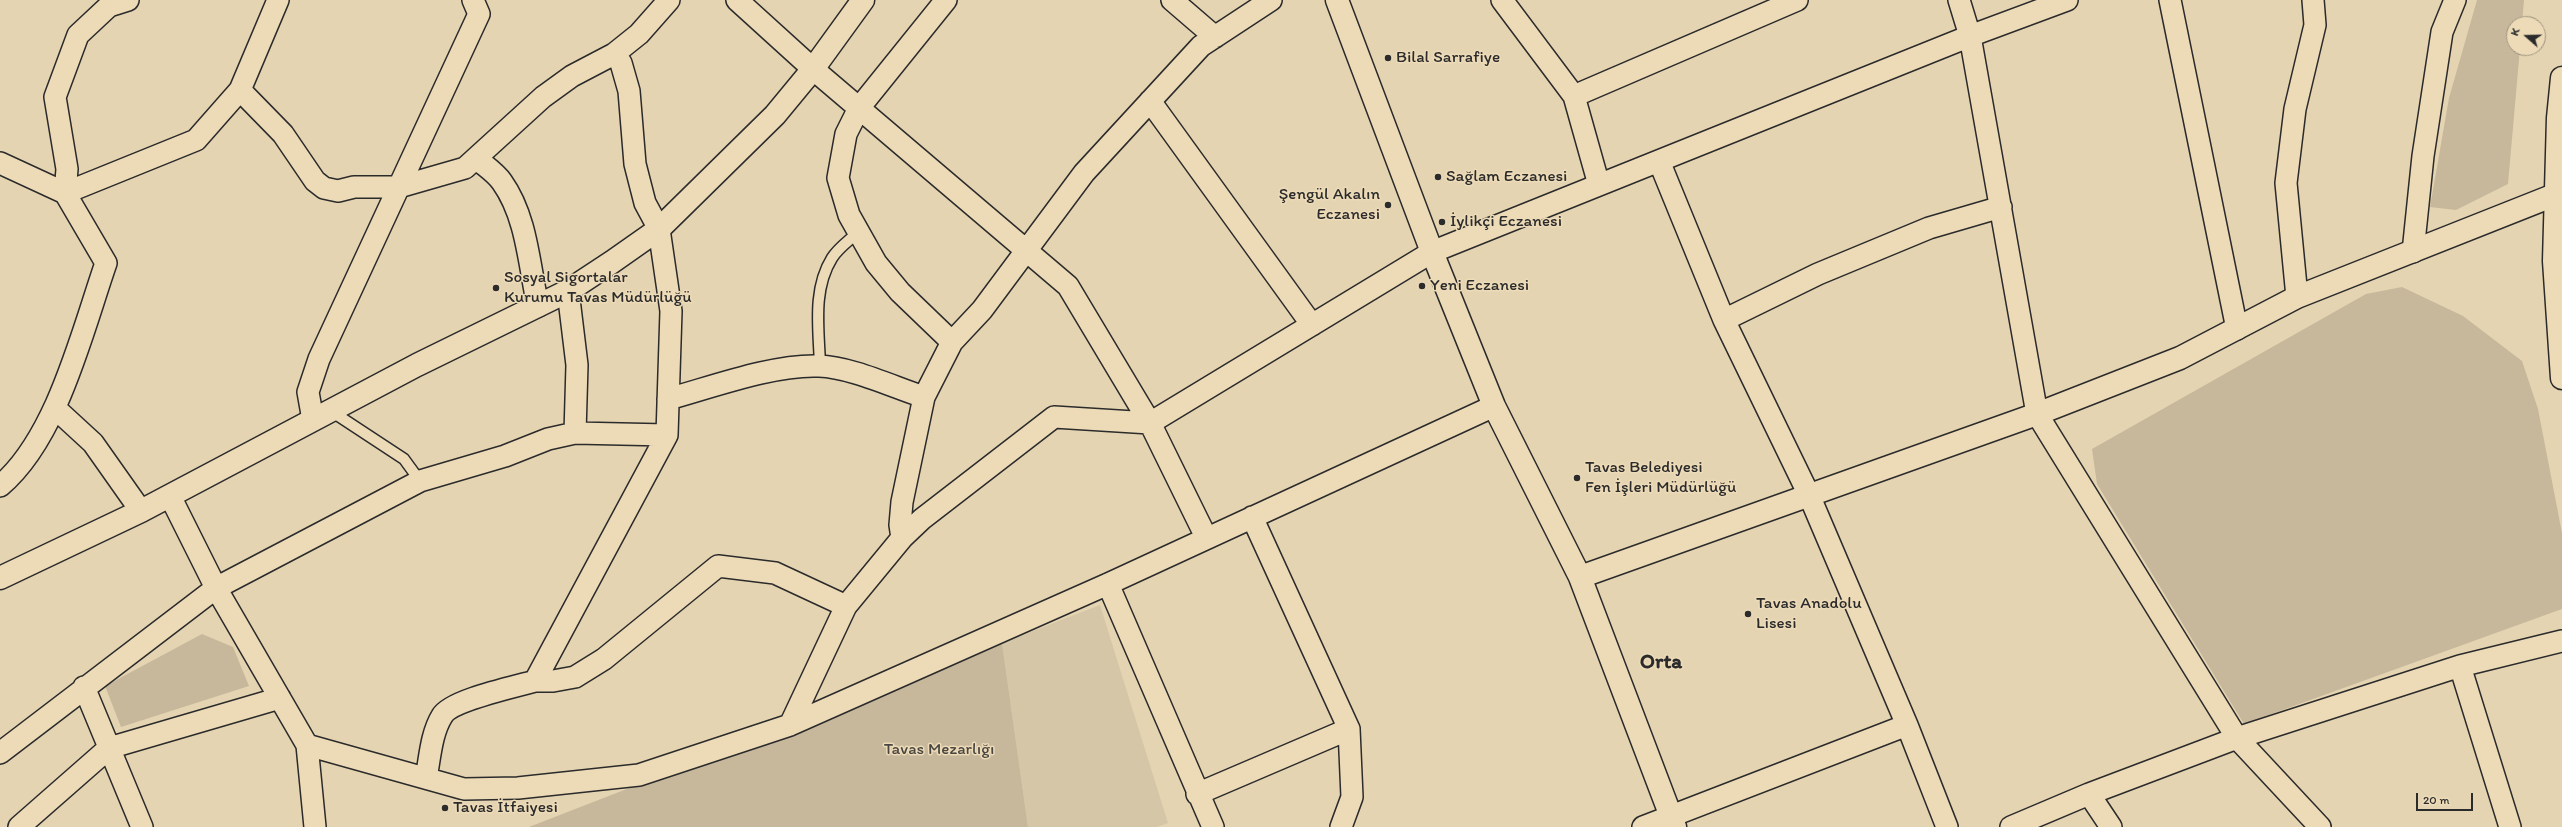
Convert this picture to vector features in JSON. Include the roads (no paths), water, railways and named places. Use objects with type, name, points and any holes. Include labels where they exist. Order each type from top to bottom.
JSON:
[{"type":"main road","points":[[0,578],[141,511],[417,365],[568,291],[659,229],[775,115],[813,69],[863,0]]},
{"type":"main road","points":[[1337,0],[1432,252],[1494,406],[1580,577],[1673,821]]},
{"type":"main road","points":[[2562,78],[2558,118],[2559,194],[2554,261],[2562,378]]},
{"type":"main road","points":[[1580,577],[2037,414],[2180,358],[2297,297],[2559,194]]},
{"type":"street","points":[[65,193],[67,169],[55,97],[78,35],[100,6],[109,6],[128,0]]},
{"type":"street","points":[[322,415],[308,392],[319,359],[479,14],[473,0]]},
{"type":"street","points":[[240,90],[283,134],[315,181],[324,188],[338,191],[354,188],[399,187],[465,168],[477,159],[543,97],[572,76],[614,54],[638,34],[669,0]]},
{"type":"street","points":[[737,0],[813,69],[1068,286],[1150,423],[1206,537]]},
{"type":"street","points":[[946,0],[859,108],[844,142],[838,178],[849,215],[876,263],[900,292],[952,342]]},
{"type":"street","points":[[1172,0],[1215,37]]},
{"type":"street","points":[[902,538],[900,525],[902,502],[924,397],[952,342],[982,310],[1084,173],[1150,101],[1202,46],[1271,0]]},
{"type":"street","points":[[1502,0],[1574,96],[1599,185]]},
{"type":"street","points":[[1574,96],[1797,0]]},
{"type":"street","points":[[1959,0],[1970,36],[2037,414],[2236,738],[2320,827]]},
{"type":"street","points":[[790,725],[846,606],[902,538],[922,519],[1054,417],[1150,423],[1432,252],[1970,36],[2067,0]]},
{"type":"street","points":[[2170,0],[2237,328]]},
{"type":"street","points":[[2297,297],[2286,183],[2295,109],[2315,25],[2313,0]]},
{"type":"street","points":[[2413,252],[2423,156],[2442,32],[2456,0]]},
{"type":"street","points":[[65,193],[196,140],[240,90],[275,1]]},
{"type":"street","points":[[535,681],[667,435],[671,311],[659,229],[645,203],[639,184],[629,91],[621,63],[614,54]]},
{"type":"street","points":[[1150,101],[1312,325]]},
{"type":"street","points":[[477,159],[501,180],[514,202],[524,234],[538,306]]},
{"type":"street","points":[[1659,161],[1724,320],[1809,495],[1907,724],[1947,827]]},
{"type":"street","points":[[0,163],[65,193],[106,263],[56,409],[14,474],[0,486]]},
{"type":"street","points":[[1724,320],[1818,274],[1901,239],[1929,228],[2001,208]]},
{"type":"street","points":[[568,291],[577,365],[575,433]]},
{"type":"street","points":[[668,399],[790,368],[820,366],[850,373],[924,397]]},
{"type":"street","points":[[307,745],[464,789],[518,788],[639,775],[790,725],[1108,584],[1206,537],[1494,406]]},
{"type":"street","points":[[56,409],[94,443],[141,511]]},
{"type":"street","points":[[0,753],[84,687],[216,588],[420,481],[505,456],[548,439],[575,433],[667,435]]},
{"type":"street","points":[[170,496],[216,588],[307,745],[315,827]]},
{"type":"street","points":[[1252,517],[1349,729],[1352,797],[1341,827]]},
{"type":"street","points":[[426,778],[436,728],[442,714],[452,706],[479,696],[535,681],[553,681],[575,677],[604,659],[718,566],[775,573],[846,606]]},
{"type":"street","points":[[1108,584],[1197,794],[1213,827]]},
{"type":"street","points":[[2011,827],[2089,794],[2236,738],[2460,666],[2562,641]]},
{"type":"street","points":[[2460,666],[2510,827]]},
{"type":"street","points":[[84,687],[142,827]]},
{"type":"street","points":[[19,827],[109,748],[280,698]]},
{"type":"street","points":[[1644,827],[1673,821],[1907,724]]},
{"type":"street","points":[[1197,794],[1349,729]]},
{"type":"street","points":[[2089,794],[2111,827]]},
{"type":"lane","points":[[820,366],[818,308],[821,284],[833,257],[858,232]]},
{"type":"lane","points":[[322,415],[404,459],[420,481]]},
{"type":"place","name":"Bilal Sarrafiye","points":[[1388,58]]},
{"type":"place","name":"Sağlam Eczanesi","points":[[1438,177]]},
{"type":"place","name":"Şengül Akalın Eczanesi","points":[[1388,205]]},
{"type":"place","name":"İylikçi Eczanesi","points":[[1442,222]]},
{"type":"place","name":"Yeni Eczanesi","points":[[1422,286]]},
{"type":"place","name":"Sosyal Sigortalar Kurumu Tavas Müdürlüğü","points":[[496,288]]},
{"type":"place","name":"Tavas Belediyesi Fen İşleri Müdürlüğü","points":[[1577,478]]},
{"type":"place","name":"Tavas Anadolu Lisesi","points":[[1748,614]]},
{"type":"place","name":"Tavas İtfaiyesi","points":[[445,808]]},
{"type":"district","name":"Orta","points":[[1661,663]]},
{"type":"park label","name":"Tavas Mezarlığı","points":[[939,750]]}]
